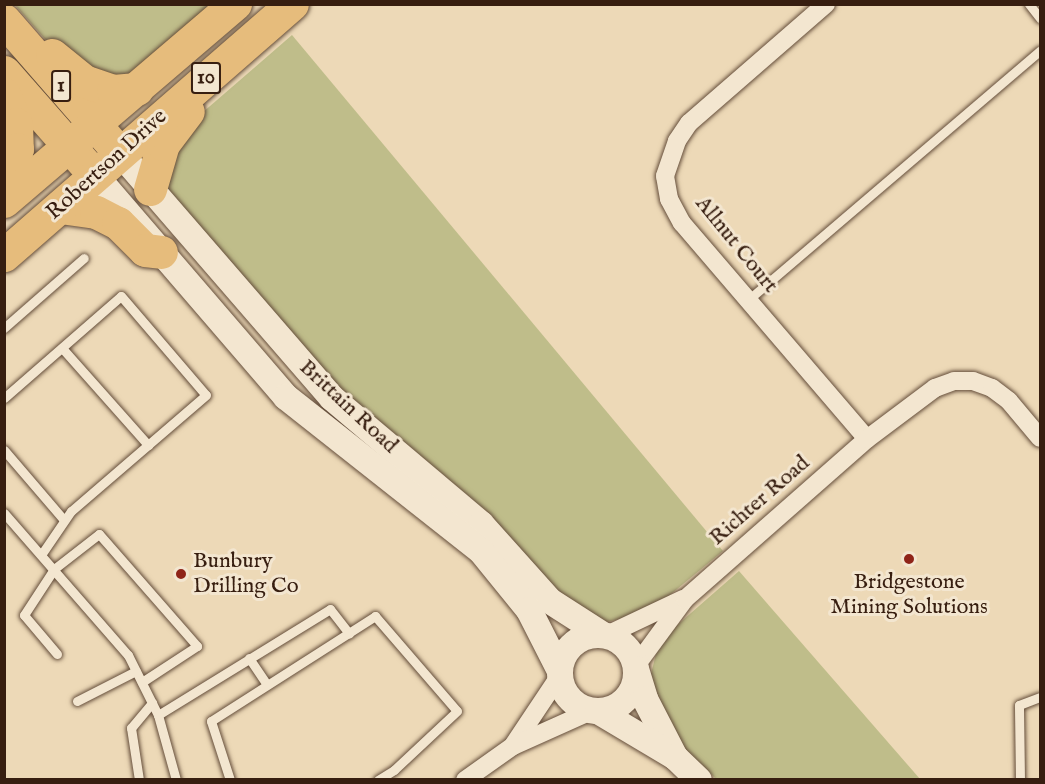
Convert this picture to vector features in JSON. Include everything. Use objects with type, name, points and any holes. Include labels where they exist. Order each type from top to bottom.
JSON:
[{"type":"highway","name":"Robertson Drive","points":[[94,125],[235,4]]},
{"type":"highway","name":"Robertson Drive","points":[[4,255],[95,176],[119,152],[292,4]]},
{"type":"highway","points":[[4,18],[28,29],[58,62],[84,81],[113,90],[137,89]]},
{"type":"highway","name":"1","points":[[4,18],[119,152]]},
{"type":"highway","name":"1","points":[[4,72],[95,176]]},
{"type":"highway","points":[[150,189],[163,144],[192,107],[198,85]]},
{"type":"highway","points":[[4,94],[16,124],[17,149],[4,178]]},
{"type":"highway","name":"1","points":[[4,201],[94,125]]},
{"type":"highway","points":[[60,207],[96,212],[118,223],[146,250],[160,252]]},
{"type":"main road","name":"Brittain Road","points":[[119,152],[332,398],[482,524],[550,601],[604,635]]},
{"type":"main road","name":"Brittain Road","points":[[95,176],[286,397],[481,551],[534,617],[560,673]]},
{"type":"main road","points":[[675,757],[645,699],[625,647],[604,635],[590,636],[574,644],[562,659],[560,673],[574,702],[595,711],[675,757],[699,780]]},
{"type":"main road","points":[[595,711],[621,703],[635,682],[635,668]]},
{"type":"street","name":"Allnut Court","points":[[826,4],[689,123],[669,158],[665,176],[669,199],[678,215],[867,439]]},
{"type":"street","name":"Richter Road","points":[[635,668],[685,598],[867,439],[934,388],[954,381],[973,381],[992,388],[1010,401],[1041,438]]},
{"type":"street","name":"Richter Road","points":[[604,635],[685,598]]},
{"type":"street","points":[[513,746],[560,673]]},
{"type":"street","points":[[465,780],[513,746],[595,711]]},
{"type":"lane","points":[[1029,4],[1041,18]]},
{"type":"lane","points":[[748,300],[1041,51]]},
{"type":"lane","points":[[4,328],[84,258]]},
{"type":"lane","points":[[4,398],[121,296],[206,395],[64,520],[41,555]]},
{"type":"lane","points":[[62,348],[148,445]]},
{"type":"lane","points":[[4,450],[64,520]]},
{"type":"lane","points":[[4,513],[128,655],[158,715],[176,780]]},
{"type":"lane","points":[[57,654],[24,615],[54,569],[99,534],[197,646],[142,682]]},
{"type":"lane","points":[[158,715],[330,609],[349,633]]},
{"type":"lane","points":[[230,780],[211,721],[375,616],[458,711],[394,770],[378,780]]},
{"type":"lane","points":[[249,658],[267,685]]},
{"type":"lane","points":[[77,701],[136,671]]},
{"type":"lane","points":[[1020,780],[1019,705],[1041,697]]},
{"type":"lane","points":[[139,780],[131,728],[152,703]]},
{"type":"shaded area","points":[[15,5],[215,5],[128,78],[75,65],[44,38]]},
{"type":"shaded area","points":[[292,35],[723,551],[665,599],[635,616],[606,622],[579,613],[340,397],[169,197],[167,183],[176,155],[195,119]]},
{"type":"shaded area","points":[[739,571],[920,779],[716,779],[680,744],[654,696],[651,674],[656,654],[675,627]]},
{"type":"place","name":"Bridgestone Mining Solutions","points":[[909,559]]},
{"type":"place","name":"Bunbury Drilling Co","points":[[181,574]]}]
